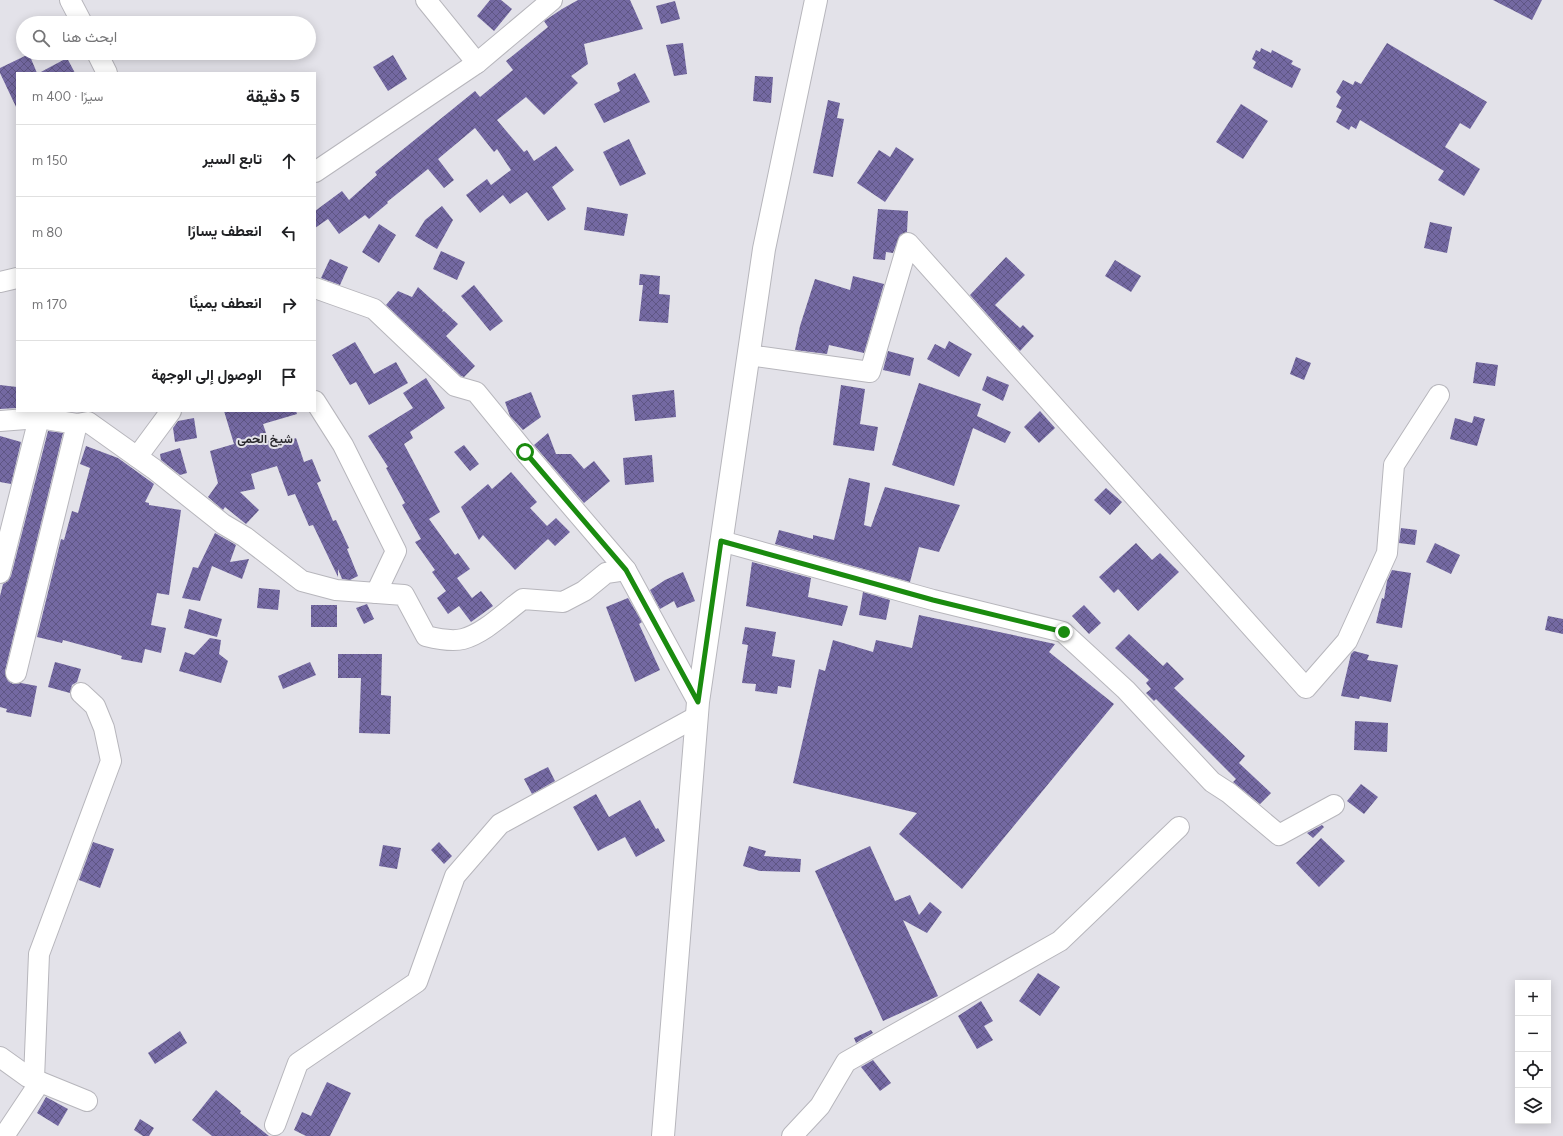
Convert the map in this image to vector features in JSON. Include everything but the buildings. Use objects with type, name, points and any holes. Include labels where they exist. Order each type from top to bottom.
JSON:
[{"type":"main road","points":[[663,1136],[697,709],[764,249],[816,0]]},
{"type":"street","points":[[70,0],[78,16]]},
{"type":"street","points":[[426,0],[477,63]]},
{"type":"street","points":[[316,171],[477,63],[552,0]]},
{"type":"street","points":[[100,60],[106,72]]},
{"type":"street","points":[[748,355],[870,372],[908,243],[1306,688],[1347,641],[1387,553],[1394,465],[1438,395]]},
{"type":"street","points":[[0,282],[16,278]]},
{"type":"street","points":[[274,1125],[298,1062],[417,982],[456,876],[500,824],[697,709],[626,570],[476,392],[455,386],[374,309],[316,288]]},
{"type":"street","points":[[316,403],[343,445],[396,551],[376,593]]},
{"type":"street","points":[[137,457],[170,412]]},
{"type":"street","points":[[0,421],[39,418],[77,424],[88,422],[137,457],[223,524],[245,537],[302,581],[336,590],[404,595],[426,636],[441,640],[463,639],[482,630],[522,599],[563,602],[584,591],[606,573],[626,570]]},
{"type":"street","points":[[0,573],[39,418]]},
{"type":"street","points":[[16,673],[77,424]]},
{"type":"street","points":[[721,541],[933,600],[1064,632],[1126,690],[1212,782],[1229,793],[1280,835],[1334,805]]},
{"type":"street","points":[[4,1136],[37,1080],[39,954],[111,761],[104,728],[95,706],[81,693]]},
{"type":"street","points":[[792,1136],[820,1106],[846,1062],[1060,941],[1179,827]]},
{"type":"street","points":[[0,1057],[37,1080],[87,1101]]},
{"type":"district","name":"شيخ الحمى","points":[[265,439]]},
{"type":"route","points":[[525,452],[626,570],[698,702],[721,541],[933,600],[1064,632]]}]
